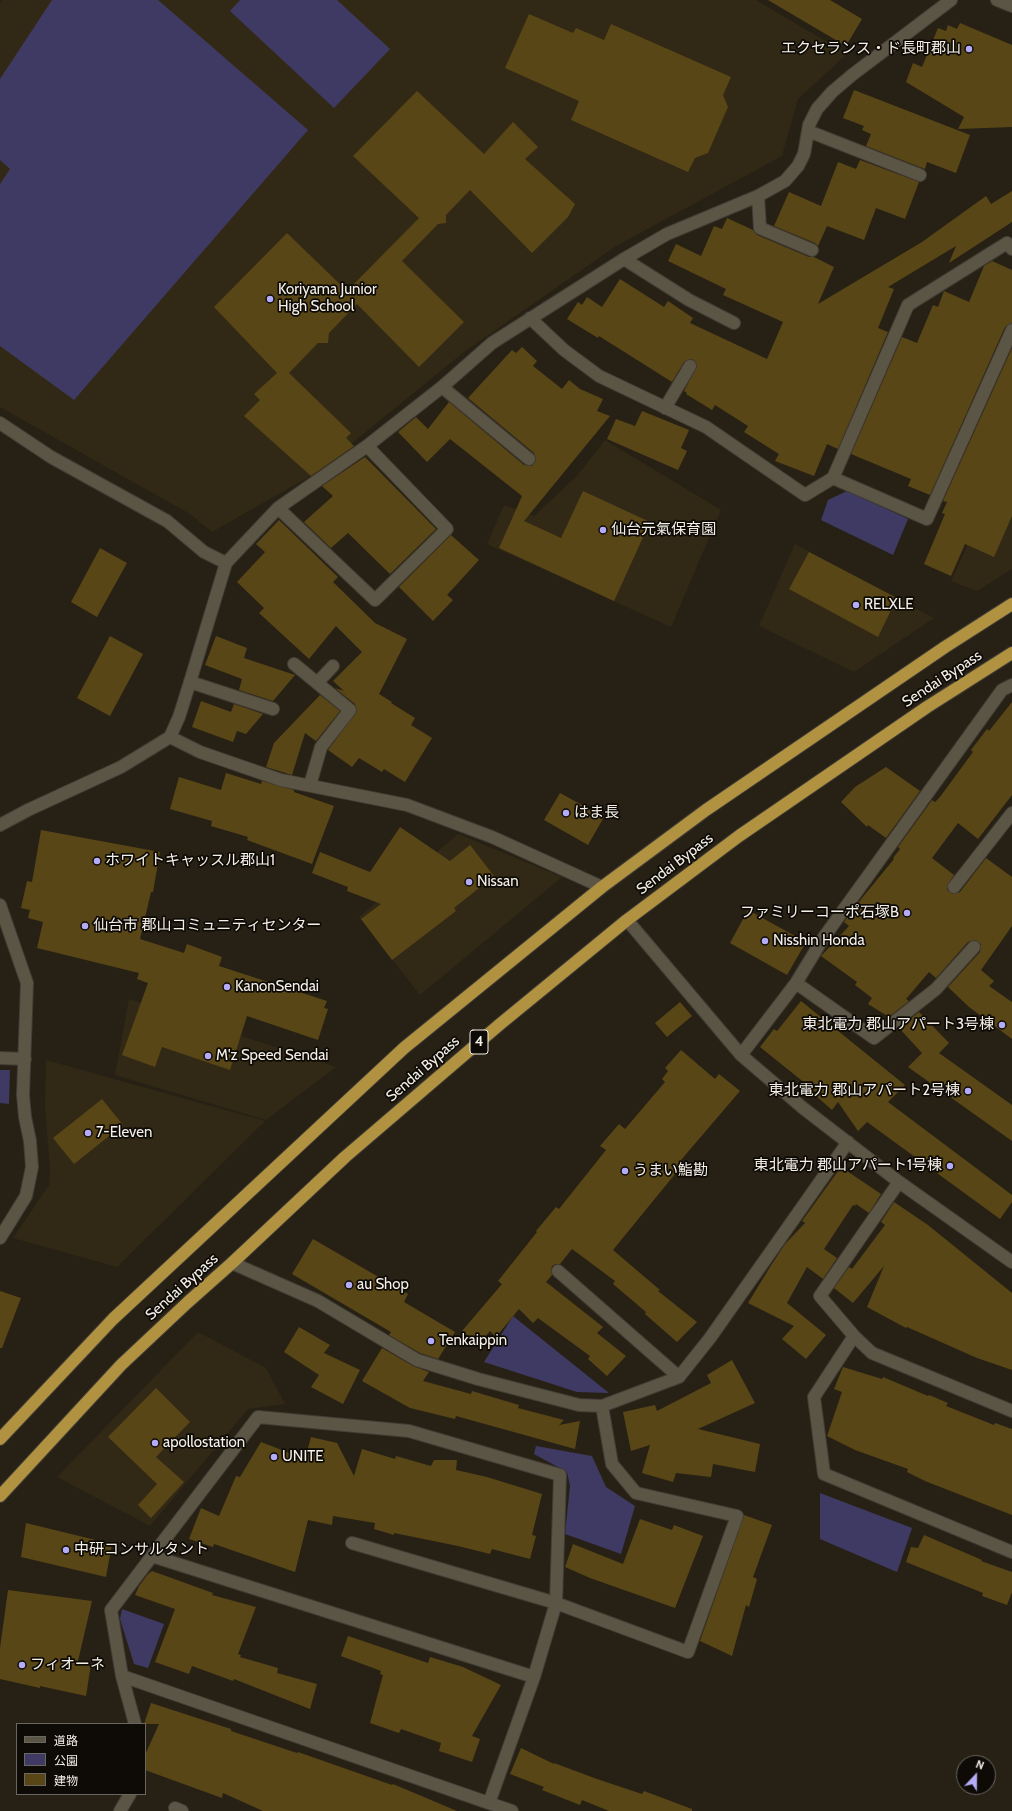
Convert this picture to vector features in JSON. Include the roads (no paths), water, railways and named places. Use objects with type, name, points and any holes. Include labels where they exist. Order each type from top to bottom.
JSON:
[{"type":"highway","name":"Sendai Bypass","points":[[0,1439],[113,1319],[398,1054],[602,886],[706,810],[945,647],[1012,604]]},
{"type":"highway","name":"Sendai Bypass","points":[[0,1496],[121,1365],[345,1157],[499,1025],[627,920],[739,836],[927,707],[1012,653]]},
{"type":"street","points":[[0,825],[28,810],[121,767],[170,737],[179,717],[226,563],[278,508],[367,446],[442,387],[492,343],[530,318],[667,234],[758,196],[785,181],[798,166],[804,154],[809,124],[817,109],[832,92],[852,75],[951,0]]},
{"type":"street","points":[[997,0],[1012,6]]},
{"type":"street","points":[[808,131],[920,176]]},
{"type":"street","points":[[758,196],[760,228],[812,250]]},
{"type":"street","points":[[530,318],[564,350],[599,376],[706,427],[805,495],[834,478],[908,305],[1007,243],[1012,249]]},
{"type":"street","points":[[624,259],[689,300],[734,323]]},
{"type":"street","points":[[834,478],[928,519],[1012,330]]},
{"type":"street","points":[[665,408],[690,366]]},
{"type":"street","points":[[442,387],[529,459]]},
{"type":"street","points":[[0,423],[51,457],[167,521],[204,552],[226,563]]},
{"type":"street","points":[[278,508],[375,600],[448,529],[367,446]]},
{"type":"street","points":[[294,664],[350,710],[321,748],[310,785]]},
{"type":"street","points":[[317,683],[333,666]]},
{"type":"street","points":[[190,682],[273,709]]},
{"type":"street","points":[[742,1055],[796,982],[824,937],[1002,690],[1012,685]]},
{"type":"street","points":[[170,737],[200,752],[281,780],[407,805],[492,837],[602,886]]},
{"type":"street","points":[[954,887],[1012,813]]},
{"type":"street","points":[[0,905],[27,983],[23,1095],[24,1117],[30,1141],[32,1167],[26,1196],[0,1238]]},
{"type":"street","points":[[627,920],[742,1055],[803,1108],[899,1182],[1011,1260]]},
{"type":"street","points":[[796,982],[874,1038],[936,988],[974,946]]},
{"type":"street","points":[[0,1058],[25,1059]]},
{"type":"street","points":[[232,1263],[318,1301],[417,1360],[478,1379],[579,1405],[602,1406],[679,1377],[710,1338],[848,1142]]},
{"type":"street","points":[[899,1182],[820,1296],[854,1336],[872,1353],[1012,1411]]},
{"type":"street","points":[[558,1271],[679,1377]]},
{"type":"street","points":[[854,1336],[814,1397],[824,1474],[1012,1552]]},
{"type":"street","points":[[352,1543],[556,1603],[688,1652],[737,1516],[636,1493],[612,1464],[602,1406]]},
{"type":"street","points":[[135,1723],[122,1676],[111,1610],[258,1417],[408,1431],[560,1476],[556,1603],[534,1677],[489,1803]]},
{"type":"street","points":[[152,1556],[534,1677]]},
{"type":"street","points":[[122,1676],[512,1811]]},
{"type":"street","points":[[120,1811],[129,1795]]},
{"type":"place","name":"エクセランス・ド長町郡山","points":[[969,49]]},
{"type":"place","name":"Koriyama Junior High School","points":[[270,299]]},
{"type":"place","name":"仙台元氣保育園","points":[[603,530]]},
{"type":"place","name":"RELXLE","points":[[856,605]]},
{"type":"place","name":"はま長","points":[[566,813]]},
{"type":"place","name":"ホワイトキャッスル郡山1","points":[[97,861]]},
{"type":"place","name":"Nissan","points":[[469,882]]},
{"type":"place","name":"ファミリーコーポ石塚B","points":[[907,913]]},
{"type":"place","name":"仙台市 郡山コミュニティセンター","points":[[85,926]]},
{"type":"place","name":"Nisshin Honda","points":[[765,941]]},
{"type":"place","name":"KanonSendai","points":[[227,987]]},
{"type":"place","name":"東北電力 郡山アパート3号棟","points":[[1002,1025]]},
{"type":"place","name":"M'z Speed Sendai","points":[[208,1056]]},
{"type":"place","name":"東北電力 郡山アパート2号棟","points":[[968,1091]]},
{"type":"place","name":"7-Eleven","points":[[88,1133]]},
{"type":"place","name":"東北電力 郡山アパート1号棟","points":[[950,1166]]},
{"type":"place","name":"うまい鮨勘","points":[[625,1171]]},
{"type":"place","name":"au Shop","points":[[349,1285]]},
{"type":"place","name":"Tenkaippin","points":[[431,1341]]},
{"type":"place","name":"apollostation","points":[[155,1443]]},
{"type":"place","name":"UNITE","points":[[274,1457]]},
{"type":"place","name":"中研コンサルタント","points":[[66,1550]]},
{"type":"place","name":"フィオーネ","points":[[22,1665]]}]
